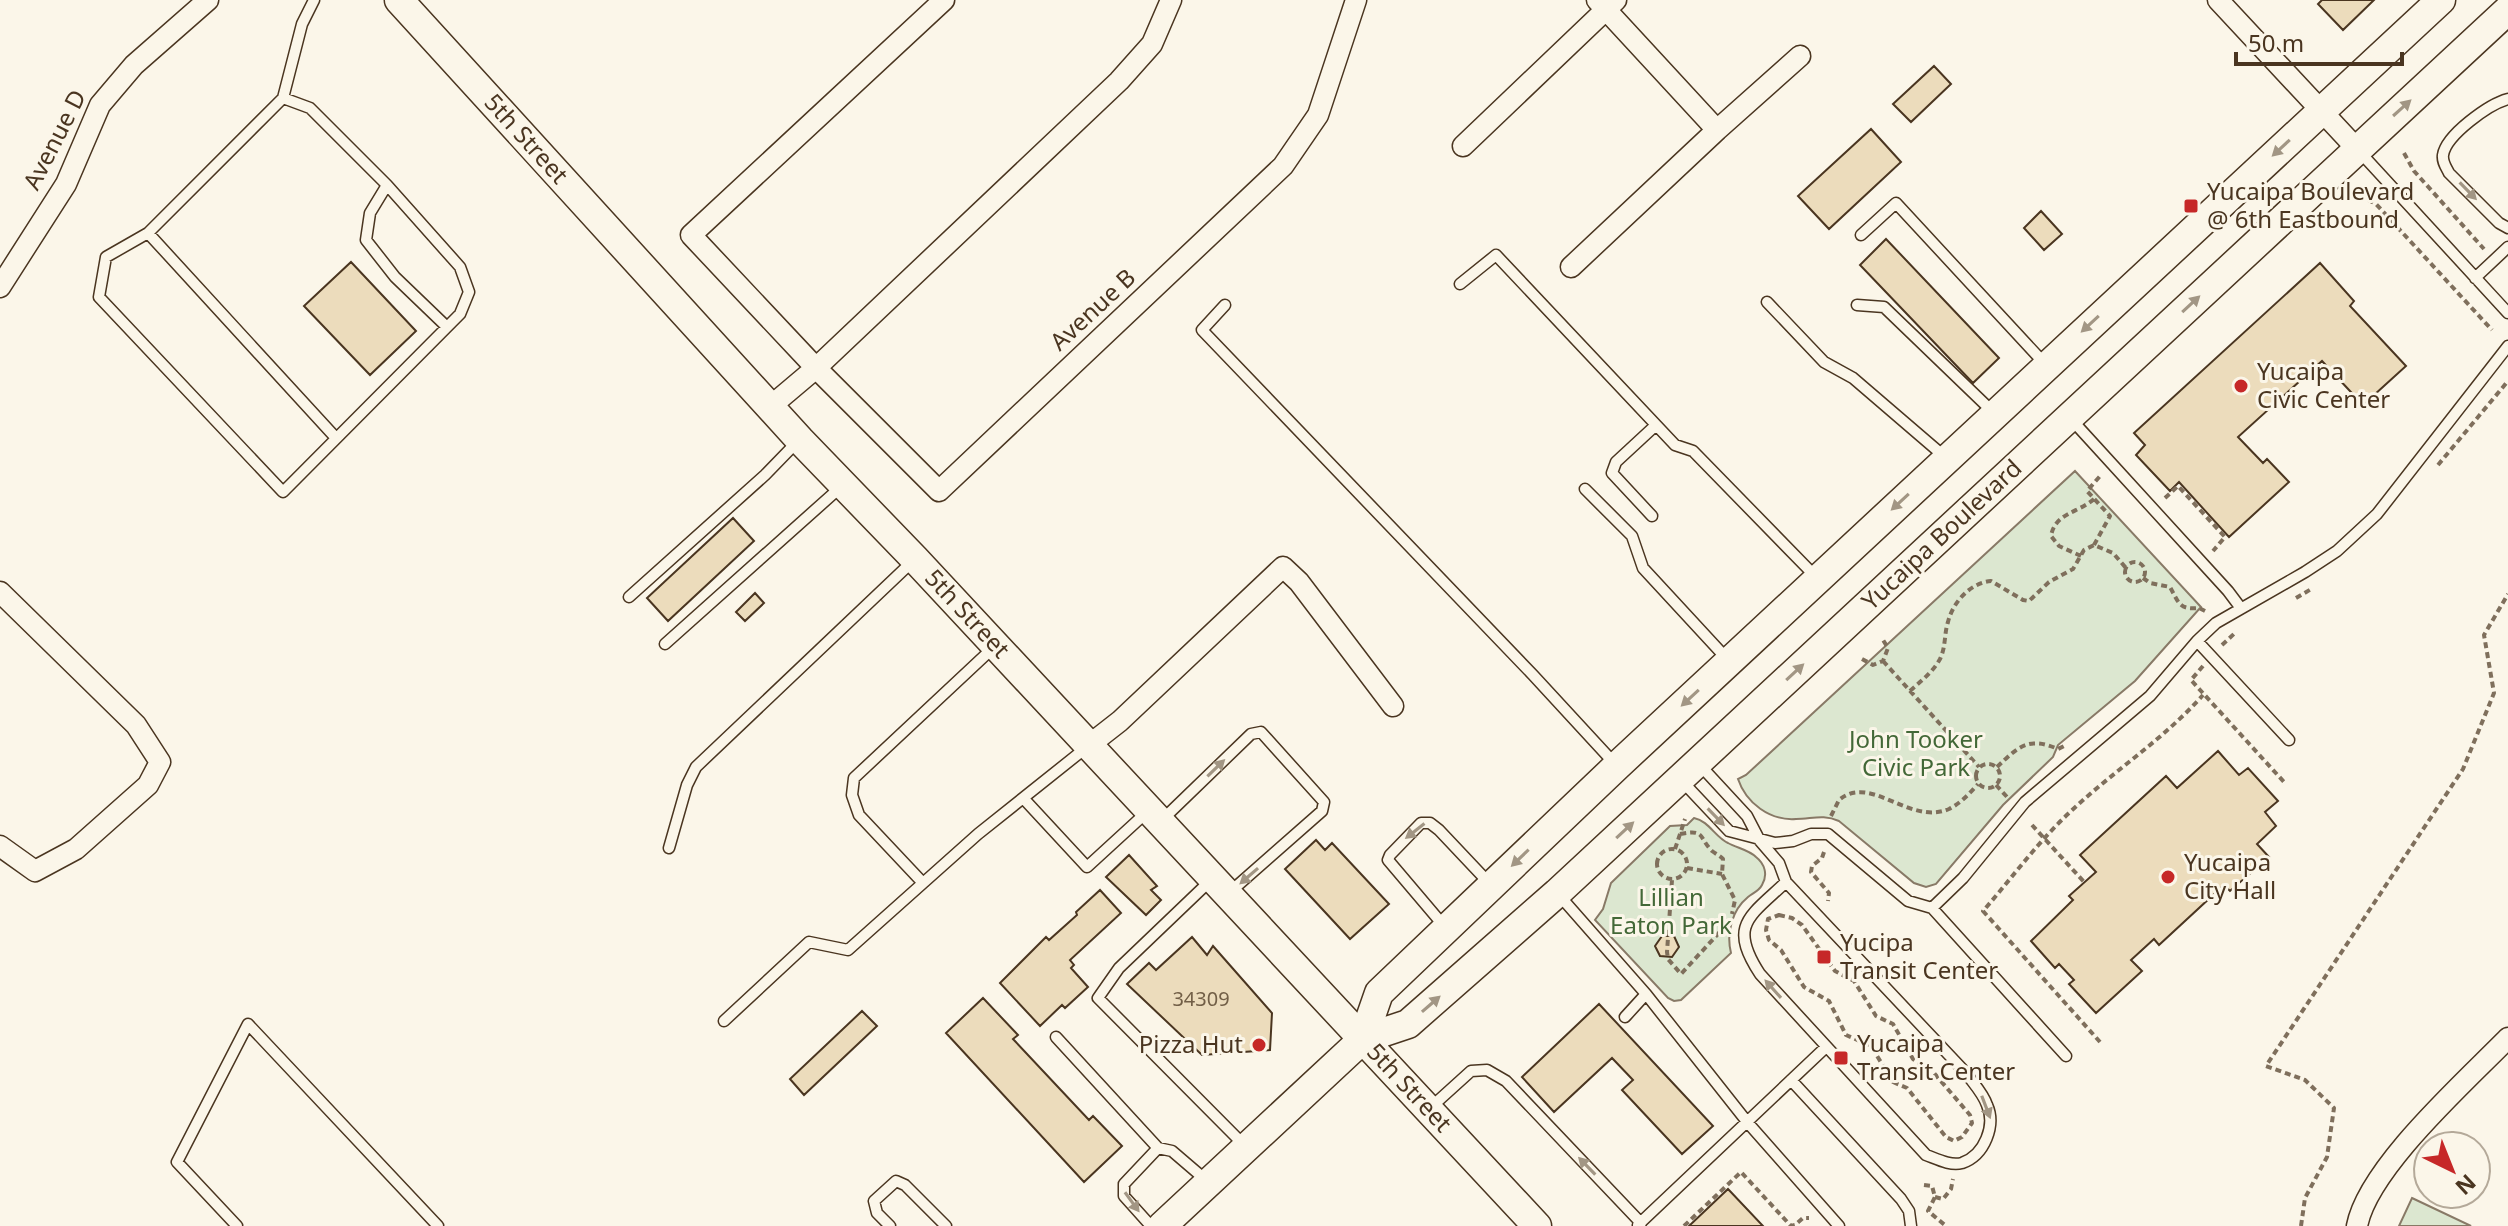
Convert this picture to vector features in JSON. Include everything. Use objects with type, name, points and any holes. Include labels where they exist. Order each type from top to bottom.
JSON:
[{"type":"main road","name":"5th Street","points":[[399,0],[800,440],[1429,1109],[1529,1223]]},
{"type":"main road","name":"Yucaipa Boulevard","points":[[1363,1039],[1379,993],[1994,413],[2441,0]]},
{"type":"main road","name":"Yucaipa Boulevard","points":[[1162,1226],[1363,1039],[1408,1024],[1557,893],[2508,10]]},
{"type":"street","name":"Avenue D","points":[[0,287],[66,184],[100,105],[134,65],[208,0]]},
{"type":"street","points":[[816,368],[691,235],[944,0]]},
{"type":"street","points":[[771,406],[816,368],[1119,81],[1152,44],[1171,0]]},
{"type":"street","name":"Avenue B","points":[[816,368],[939,491],[1283,166],[1318,115],[1356,0]]},
{"type":"street","points":[[2218,0],[2357,149]]},
{"type":"street","points":[[1463,146],[1607,3],[1717,130]]},
{"type":"street","points":[[1571,267],[1800,56]]},
{"type":"street","points":[[1088,746],[1120,721],[1283,567],[1299,582],[1393,706]]},
{"type":"street","points":[[0,592],[136,725],[160,762],[148,785],[76,849],[35,871],[0,846]]},
{"type":"street","points":[[2357,1226],[2359,1215],[2389,1163],[2508,1038]]},
{"type":"lane","points":[[283,98],[310,108],[387,185],[460,267],[469,292],[460,314],[283,492],[99,297],[106,257],[148,233],[283,98],[302,24],[314,0]]},
{"type":"lane","points":[[2508,99],[2486,107],[2448,143],[2443,154],[2449,173],[2499,223],[2508,228]]},
{"type":"lane","points":[[2357,149],[2508,313]]},
{"type":"lane","points":[[387,185],[370,213],[366,240],[395,277],[447,327]]},
{"type":"lane","points":[[1861,235],[1896,203],[2046,365]]},
{"type":"lane","points":[[148,233],[336,438]]},
{"type":"lane","points":[[2475,278],[2508,247]]},
{"type":"lane","points":[[1460,284],[1496,255],[1675,445],[1693,451],[1818,579]]},
{"type":"lane","points":[[1767,302],[1824,362],[1853,378],[1946,458]]},
{"type":"lane","points":[[1225,305],[1202,330],[1617,766]]},
{"type":"lane","points":[[1857,305],[1884,307],[1994,413]]},
{"type":"lane","points":[[1932,908],[1963,878],[2025,802],[2150,696],[2216,623],[2305,572],[2357,534],[2377,514],[2508,346]]},
{"type":"lane","points":[[2069,418],[2240,607]]},
{"type":"lane","points":[[1652,516],[1612,473],[1616,462],[1656,425]]},
{"type":"lane","points":[[629,597],[800,440]]},
{"type":"lane","points":[[665,644],[843,485]]},
{"type":"lane","points":[[1585,489],[1632,536],[1643,568],[1729,661]]},
{"type":"lane","points":[[669,848],[687,785],[696,767],[915,559]]},
{"type":"lane","points":[[2197,641],[2289,740]]},
{"type":"lane","points":[[923,883],[859,815],[852,795],[854,778],[995,645]]},
{"type":"lane","points":[[1024,799],[1087,867],[1154,817],[1251,734],[1261,732],[1324,802],[1322,811],[1220,886],[1119,968],[1098,998],[1247,1147]]},
{"type":"lane","points":[[724,1021],[809,942],[848,950],[978,834],[1088,746]]},
{"type":"lane","points":[[1688,771],[1747,816],[1760,841],[1779,863],[1786,882],[1966,1073],[1987,1104],[1991,1120],[1989,1136],[1979,1150],[1963,1162],[1953,1164],[1926,1155],[1825,1048],[1760,974],[1746,953],[1743,938],[1747,923],[1786,882]]},
{"type":"lane","points":[[1688,771],[1729,831],[1775,843],[1793,841],[1811,834],[1828,834],[1908,901],[1932,908],[2066,1056]]},
{"type":"lane","points":[[1447,929],[1388,860],[1421,823],[1430,823],[1439,830],[1492,886]]},
{"type":"lane","points":[[1557,893],[1646,994],[1748,1123],[1839,1226]]},
{"type":"lane","points":[[1625,1017],[1646,994]]},
{"type":"lane","points":[[237,1226],[177,1162],[248,1024],[438,1226]]},
{"type":"lane","points":[[1056,1037],[1158,1148],[1172,1151],[1209,1183]]},
{"type":"lane","points":[[1429,1109],[1471,1071],[1487,1070],[1506,1081],[1639,1224],[1825,1048]]},
{"type":"lane","points":[[1791,1080],[1901,1199],[1909,1211],[1911,1226]]},
{"type":"lane","points":[[1151,1226],[1124,1196],[1124,1184],[1158,1148]]},
{"type":"lane","points":[[890,1226],[877,1213],[874,1201],[896,1181],[905,1185],[946,1226]]},
{"type":"path","points":[[2404,153],[2414,171],[2494,259]]},
{"type":"path","points":[[2359,195],[2376,204],[2492,330]]},
{"type":"path","points":[[1910,691],[1934,669],[1940,658],[1952,611],[1965,593],[1977,584],[1991,581],[2029,601],[2049,582],[2073,569],[2084,550],[2094,545],[2110,516],[2087,488],[2101,473]]},
{"type":"path","points":[[2156,487],[2165,498],[2178,486],[2225,537],[2212,549],[2221,560]]},
{"type":"path","points":[[2081,556],[2055,543],[2051,536],[2062,516],[2082,509],[2094,499]]},
{"type":"path","points":[[2094,545],[2113,553],[2126,568],[2129,580],[2143,578]]},
{"type":"path","points":[[2126,568],[2133,562],[2140,563],[2144,568],[2143,578]]},
{"type":"path","points":[[2143,578],[2150,583],[2170,587],[2183,607],[2205,611],[2199,617]]},
{"type":"path","points":[[2301,1226],[2305,1198],[2327,1157],[2334,1108],[2305,1080],[2266,1066],[2463,769],[2494,693],[2484,635],[2508,594]]},
{"type":"path","points":[[2230,636],[2191,680],[2284,782]]},
{"type":"path","points":[[1862,659],[1873,665],[1883,661],[1888,648],[1883,640]]},
{"type":"path","points":[[1883,661],[1979,767]]},
{"type":"path","points":[[2100,1042],[1983,911],[2044,838],[2080,803],[2167,732],[2203,695]]},
{"type":"path","points":[[1997,767],[2023,746],[2034,742],[2058,749],[2071,740]]},
{"type":"path","points":[[1986,763],[1997,767],[2000,775],[1996,785],[1989,788],[1978,784],[1975,774],[1979,767],[1986,763]]},
{"type":"path","points":[[1831,816],[1839,800],[1859,791],[1918,811],[1940,812],[1958,804],[1978,784]]},
{"type":"path","points":[[1996,785],[2008,799]]},
{"type":"path","points":[[1675,849],[1685,819]]},
{"type":"path","points":[[2032,825],[2085,883]]},
{"type":"path","points":[[1672,880],[1667,952],[1668,959],[1681,974],[1727,927],[1738,900],[1722,874],[1723,859],[1713,852],[1702,835],[1695,831],[1680,834]]},
{"type":"path","points":[[1675,849],[1687,858],[1687,868],[1682,876],[1672,880],[1662,877],[1657,863],[1661,853],[1675,849]]},
{"type":"path","points":[[1825,850],[1811,872],[1829,893],[1828,901]]},
{"type":"path","points":[[1687,868],[1722,874]]},
{"type":"path","points":[[1779,915],[1792,918],[1802,925],[1835,971],[1854,981],[1876,1016],[1893,1024],[1913,1059],[1934,1073],[1970,1115],[1972,1123],[1968,1131],[1954,1141],[1939,1130],[1907,1088],[1893,1082],[1871,1046],[1846,1035],[1829,1001],[1804,987],[1781,950],[1769,940],[1766,930],[1768,919],[1779,915]]},
{"type":"path","points":[[1954,1141],[1954,1149]]},
{"type":"path","points":[[1684,1226],[1741,1172],[1791,1226],[1808,1217],[1816,1226]]},
{"type":"path","points":[[1935,1197],[1943,1199],[1953,1179]]},
{"type":"path","points":[[1924,1185],[1932,1186],[1935,1197],[1928,1211],[1946,1226]]},
{"type":"green space","name":"John Tooker Civic Park","points":[[2075,471],[2201,607],[2135,681],[2058,745],[2053,757],[2003,805],[1936,884],[1926,887],[1914,883],[1839,821],[1823,817],[1786,819],[1768,814],[1753,803],[1738,779],[1746,775]]},
{"type":"green space","name":"Lillian Eaton Park","points":[[1694,818],[1704,822],[1723,840],[1753,855],[1763,866],[1765,877],[1761,887],[1742,902],[1734,915],[1730,930],[1731,953],[1681,1000],[1674,1001],[1595,920],[1603,909],[1611,883],[1670,826],[1687,825]]},
{"type":"green space","points":[[2412,1198],[2412,1210],[2437,1210],[2471,1226],[2399,1226]]},
{"type":"building","points":[[2322,0],[2374,0],[2343,30],[2318,4]]},
{"type":"building","points":[[1934,66],[1951,84],[1911,122],[1893,104]]},
{"type":"building","points":[[1871,129],[1901,162],[1829,229],[1798,196]]},
{"type":"building","points":[[2041,211],[2062,234],[2044,250],[2024,228]]},
{"type":"building","points":[[1886,239],[1999,358],[1973,383],[1860,265]]},
{"type":"building","points":[[351,262],[416,331],[370,375],[304,306]]},
{"type":"building","name":"Yucaipa Civic Center","points":[[2320,263],[2354,301],[2350,306],[2406,366],[2363,405],[2322,361],[2238,437],[2263,463],[2267,459],[2289,482],[2229,537],[2179,482],[2170,491],[2136,455],[2145,445],[2134,433]]},
{"type":"building","points":[[733,518],[754,541],[668,621],[647,598]]},
{"type":"building","points":[[755,593],[764,603],[745,621],[736,612]]},
{"type":"building","name":"Yucaipa City Hall","points":[[2218,751],[2239,775],[2248,768],[2278,801],[2265,812],[2276,826],[2257,844],[2269,857],[2230,891],[2224,885],[2159,945],[2154,939],[2131,960],[2142,971],[2096,1013],[2069,984],[2074,980],[2059,964],[2055,968],[2031,941],[2073,900],[2069,896],[2096,872],[2080,855],[2166,776],[2177,788]]},
{"type":"building","points":[[1316,840],[1325,850],[1332,843],[1389,904],[1350,939],[1285,869]]},
{"type":"building","points":[[1129,855],[1157,886],[1151,890],[1161,900],[1146,915],[1106,877]]},
{"type":"building","points":[[1100,890],[1121,913],[1070,960],[1074,965],[1071,968],[1088,987],[1065,1008],[1062,1005],[1040,1026],[1000,983],[1046,937],[1049,940],[1077,915],[1076,912]]},
{"type":"building","points":[[1662,936],[1674,936],[1679,947],[1672,957],[1660,956],[1655,946]]},
{"type":"building","points":[[1192,937],[1207,955],[1213,946],[1272,1013],[1270,1050],[1202,1055],[1127,984],[1149,963],[1156,970]]},
{"type":"building","points":[[983,998],[1018,1035],[1013,1039],[1089,1120],[1093,1116],[1122,1146],[1084,1182],[946,1033]]},
{"type":"building","points":[[1599,1004],[1713,1126],[1682,1154],[1622,1090],[1633,1080],[1612,1058],[1554,1112],[1522,1077]]},
{"type":"building","points":[[862,1011],[877,1026],[804,1095],[790,1079]]},
{"type":"building","points":[[1728,1189],[1763,1226],[1689,1226]]},
{"type":"place","name":"Yucaipa Boulevard @ 6th Eastbound","points":[[2191,206]]},
{"type":"place","name":"Yucaipa Civic Center","points":[[2241,386]]},
{"type":"place","name":"Yucaipa City Hall","points":[[2168,877]]},
{"type":"place","name":"Yucipa Transit Center","points":[[1824,957]]},
{"type":"place","name":"Pizza Hut","points":[[1259,1045]]},
{"type":"place","name":"Yucaipa Transit Center","points":[[1841,1058]]}]
